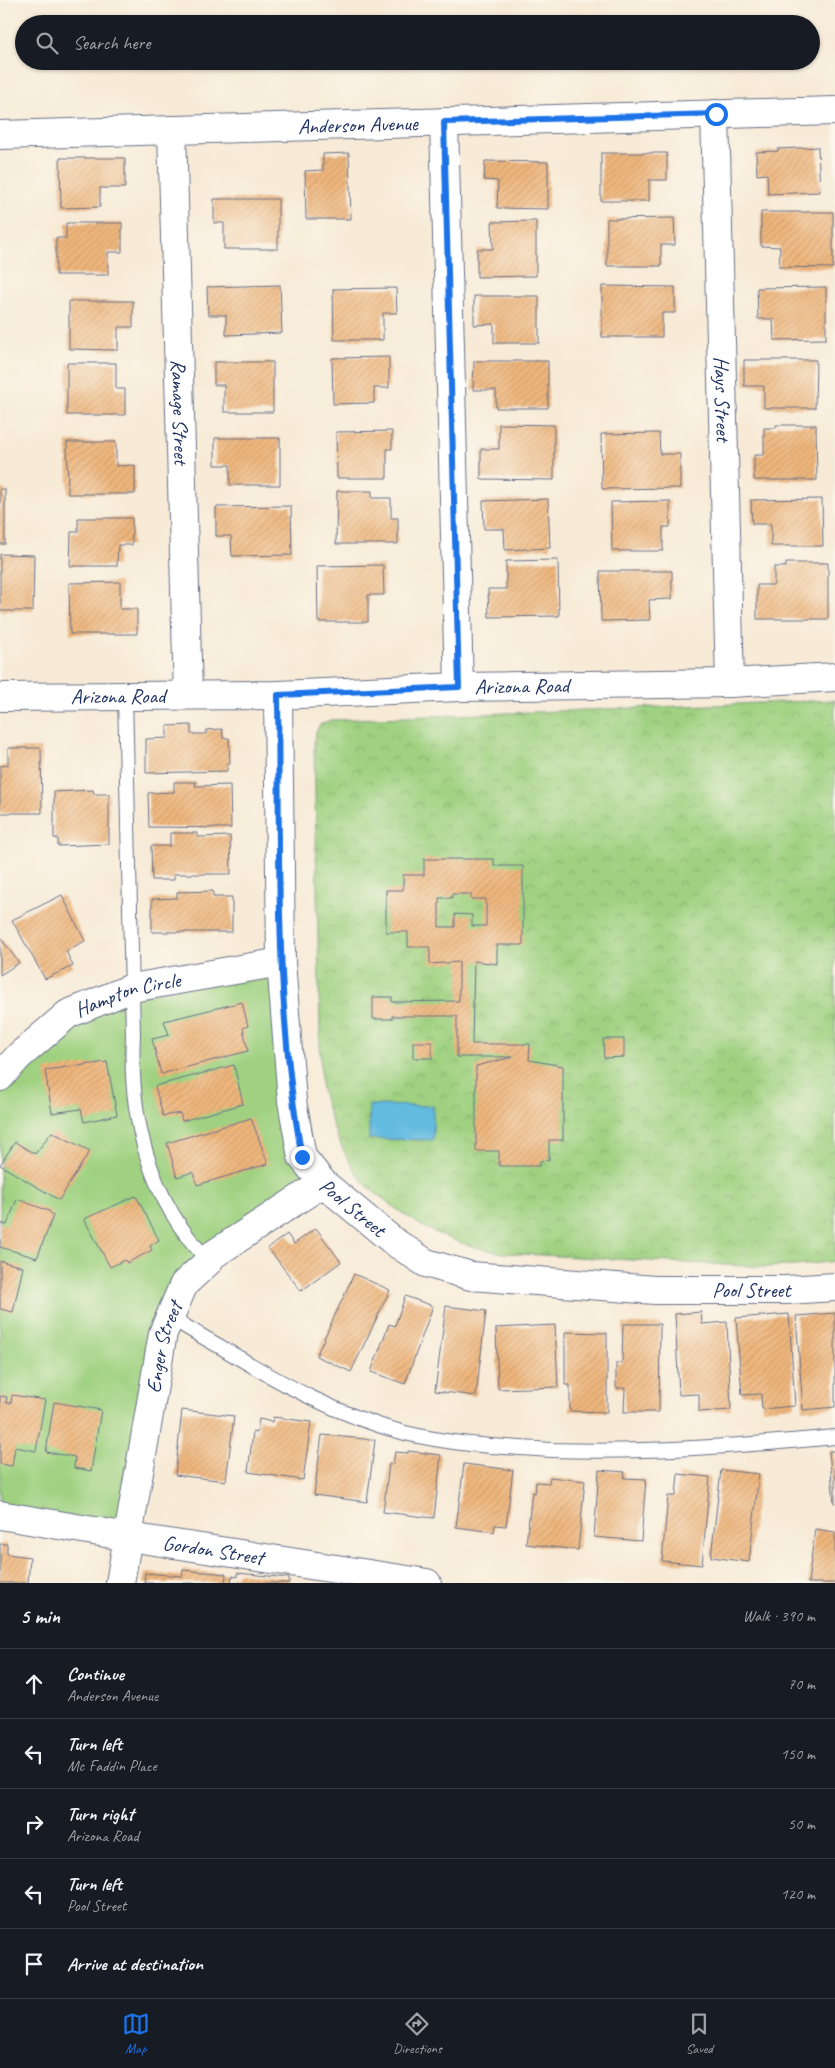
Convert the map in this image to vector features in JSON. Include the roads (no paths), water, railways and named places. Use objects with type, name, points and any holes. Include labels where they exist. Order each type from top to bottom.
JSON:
[{"type":"street","name":"Anderson Avenue","points":[[0,135],[835,110]]},
{"type":"street","name":"Hays Street","points":[[716,114],[730,683]]},
{"type":"street","points":[[444,122],[459,687]]},
{"type":"street","name":"Ramage Street","points":[[172,130],[188,695]]},
{"type":"street","name":"Arizona Road","points":[[0,697],[278,695],[459,687],[730,683],[835,677]]},
{"type":"street","name":"Pool Street","points":[[278,695],[281,962],[292,1101],[302,1157],[323,1183],[393,1241],[426,1263],[471,1276],[654,1290],[724,1291],[835,1287]]},
{"type":"street","name":"Hampton Circle","points":[[0,1077],[18,1056],[68,1014],[132,988],[281,962]]},
{"type":"street","name":"Enger Street","points":[[120,1583],[163,1333],[184,1284],[209,1261],[211,1256],[323,1183]]},
{"type":"street","name":"Gordon Street","points":[[0,1515],[427,1583]]},
{"type":"lane","points":[[125,696],[133,1076],[138,1124],[143,1146],[162,1195],[192,1244],[209,1261]]},
{"type":"lane","points":[[169,1316],[193,1333],[212,1342],[252,1368],[306,1396],[384,1426],[449,1442],[492,1448],[609,1451],[710,1448],[835,1437]]},
{"type":"water","points":[[369,1105],[433,1106],[433,1140],[369,1139]]}]
